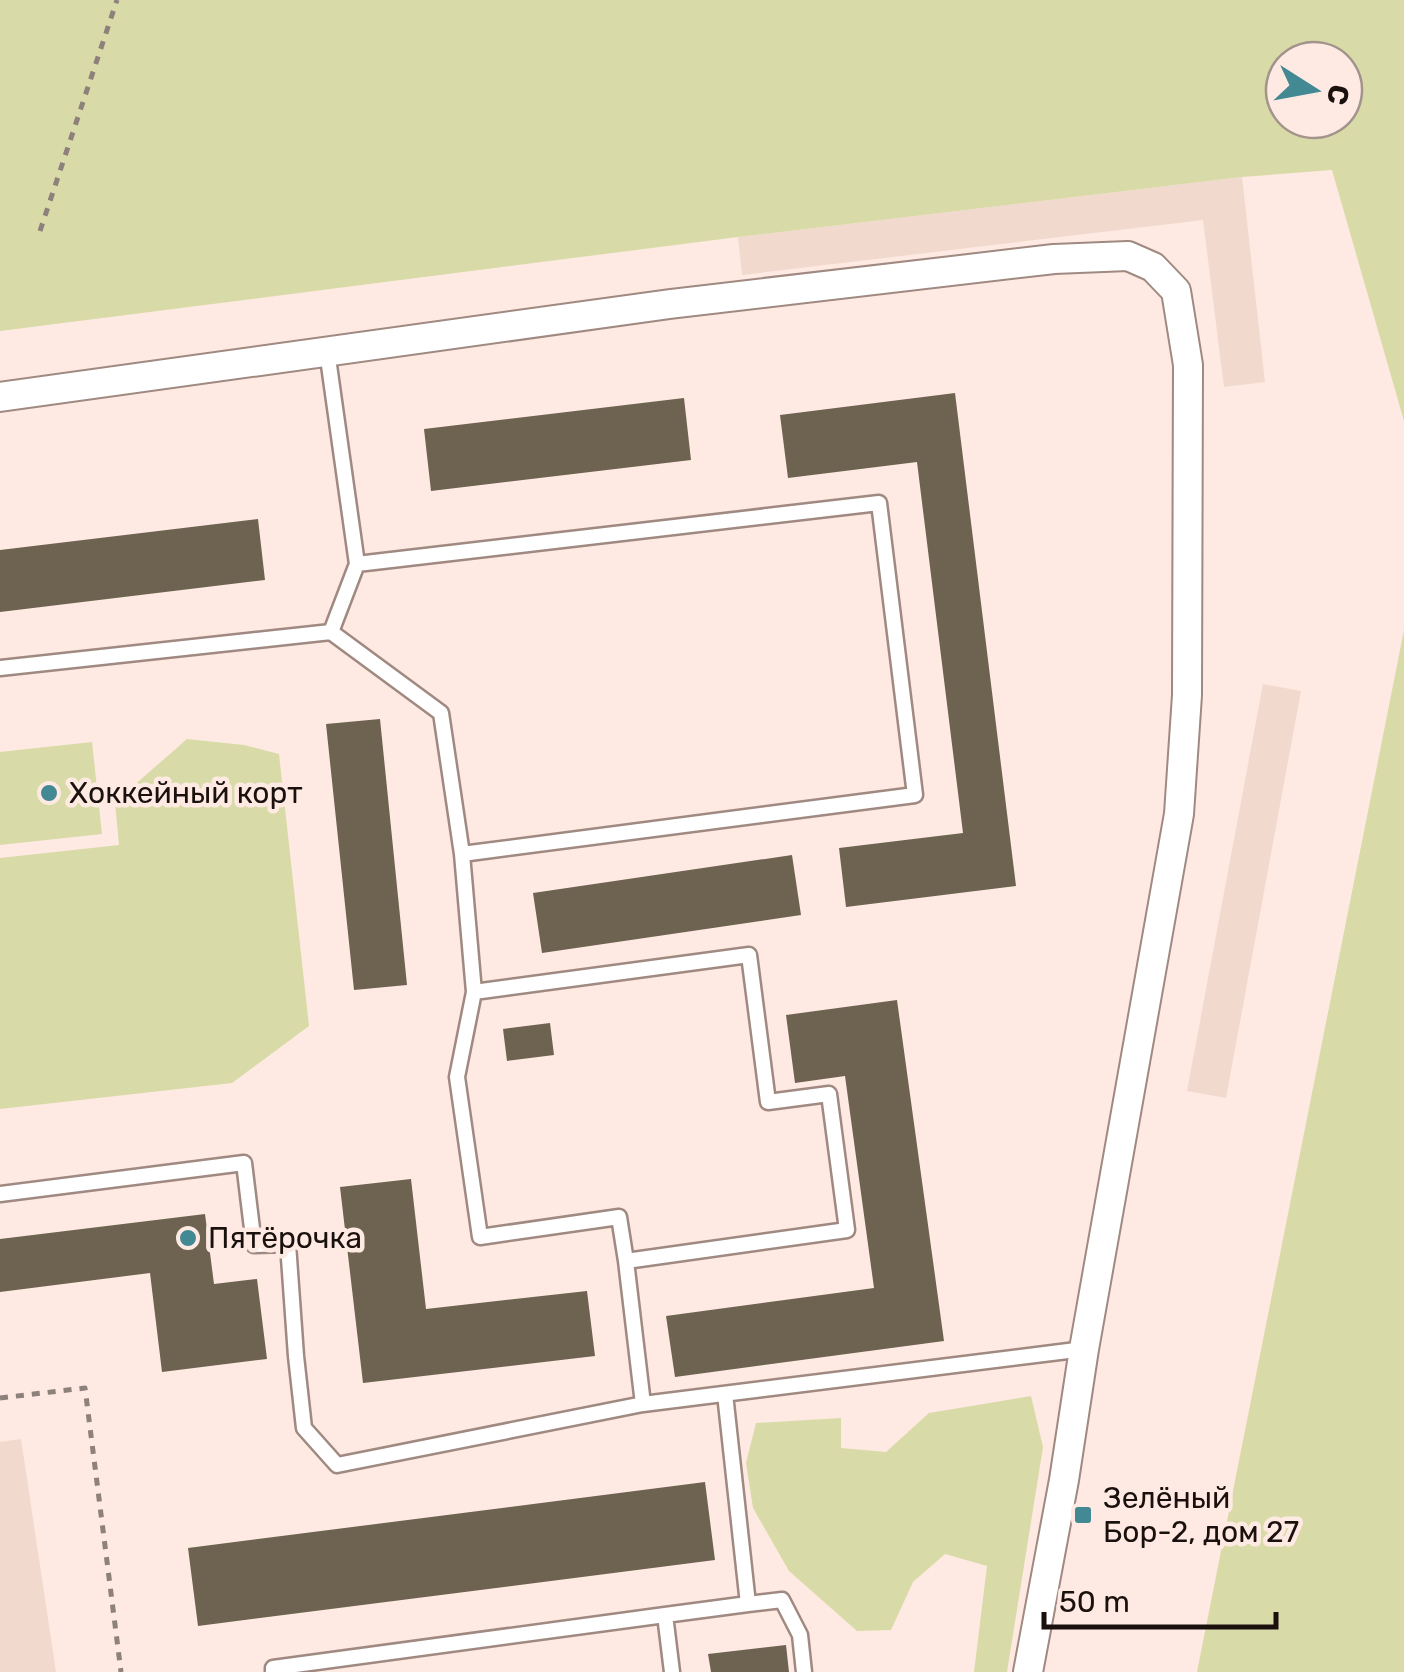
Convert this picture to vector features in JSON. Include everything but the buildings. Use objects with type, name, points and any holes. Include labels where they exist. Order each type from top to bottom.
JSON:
[{"type":"street","points":[[0,397],[670,304],[1054,260],[1128,256],[1154,266],[1176,291],[1188,365],[1187,695],[1180,814],[1028,1672]]},
{"type":"lane","points":[[327,351],[357,564],[331,632]]},
{"type":"lane","points":[[357,564],[878,503],[916,795],[462,854]]},
{"type":"lane","points":[[0,668],[331,632],[442,713],[462,854],[474,992],[457,1077],[480,1237],[619,1217],[643,1404]]},
{"type":"lane","points":[[474,992],[749,955],[768,1102],[829,1094],[846,1230],[626,1262]]},
{"type":"lane","points":[[0,1194],[244,1163],[254,1246],[288,1244],[304,1428],[337,1465],[643,1404],[1084,1349]]},
{"type":"lane","points":[[726,1394],[748,1604]]},
{"type":"lane","points":[[273,1672],[273,1668],[782,1600],[800,1635],[804,1672]]},
{"type":"lane","points":[[665,1616],[672,1672]]},
{"type":"path","points":[[40,232],[117,0]]},
{"type":"path","points":[[0,1398],[85,1388],[120,1672]]},
{"type":"shaded area","points":[[1242,177],[1265,382],[1224,387],[1203,220],[742,275],[738,237]]},
{"type":"shaded area","points":[[1263,684],[1301,691],[1226,1098],[1187,1091]]},
{"type":"shaded area","points":[[21,1439],[56,1672],[0,1672],[0,1442]]},
{"type":"green space","points":[[0,0],[1404,0],[1404,421],[1332,170],[1242,177],[0,331]]},
{"type":"green space","points":[[1404,630],[1404,1672],[1197,1672]]},
{"type":"green space","points":[[187,739],[244,745],[279,754],[309,1026],[232,1083],[0,1109],[0,858],[119,845],[115,802]]},
{"type":"green space","name":"Хоккейный корт","points":[[92,742],[102,834],[0,845],[0,752]]},
{"type":"green space","points":[[1031,1396],[1043,1447],[1007,1672],[974,1672],[987,1566],[945,1554],[913,1582],[891,1630],[857,1631],[789,1571],[753,1508],[746,1463],[756,1423],[841,1418],[841,1448],[886,1452],[929,1413]]},
{"type":"place","name":"Хоккейный корт","points":[[49,793]]},
{"type":"place","name":"Пятёрочка","points":[[188,1238]]},
{"type":"place","name":"Зелёный Бор-2, дом 27","points":[[1083,1515]]}]
